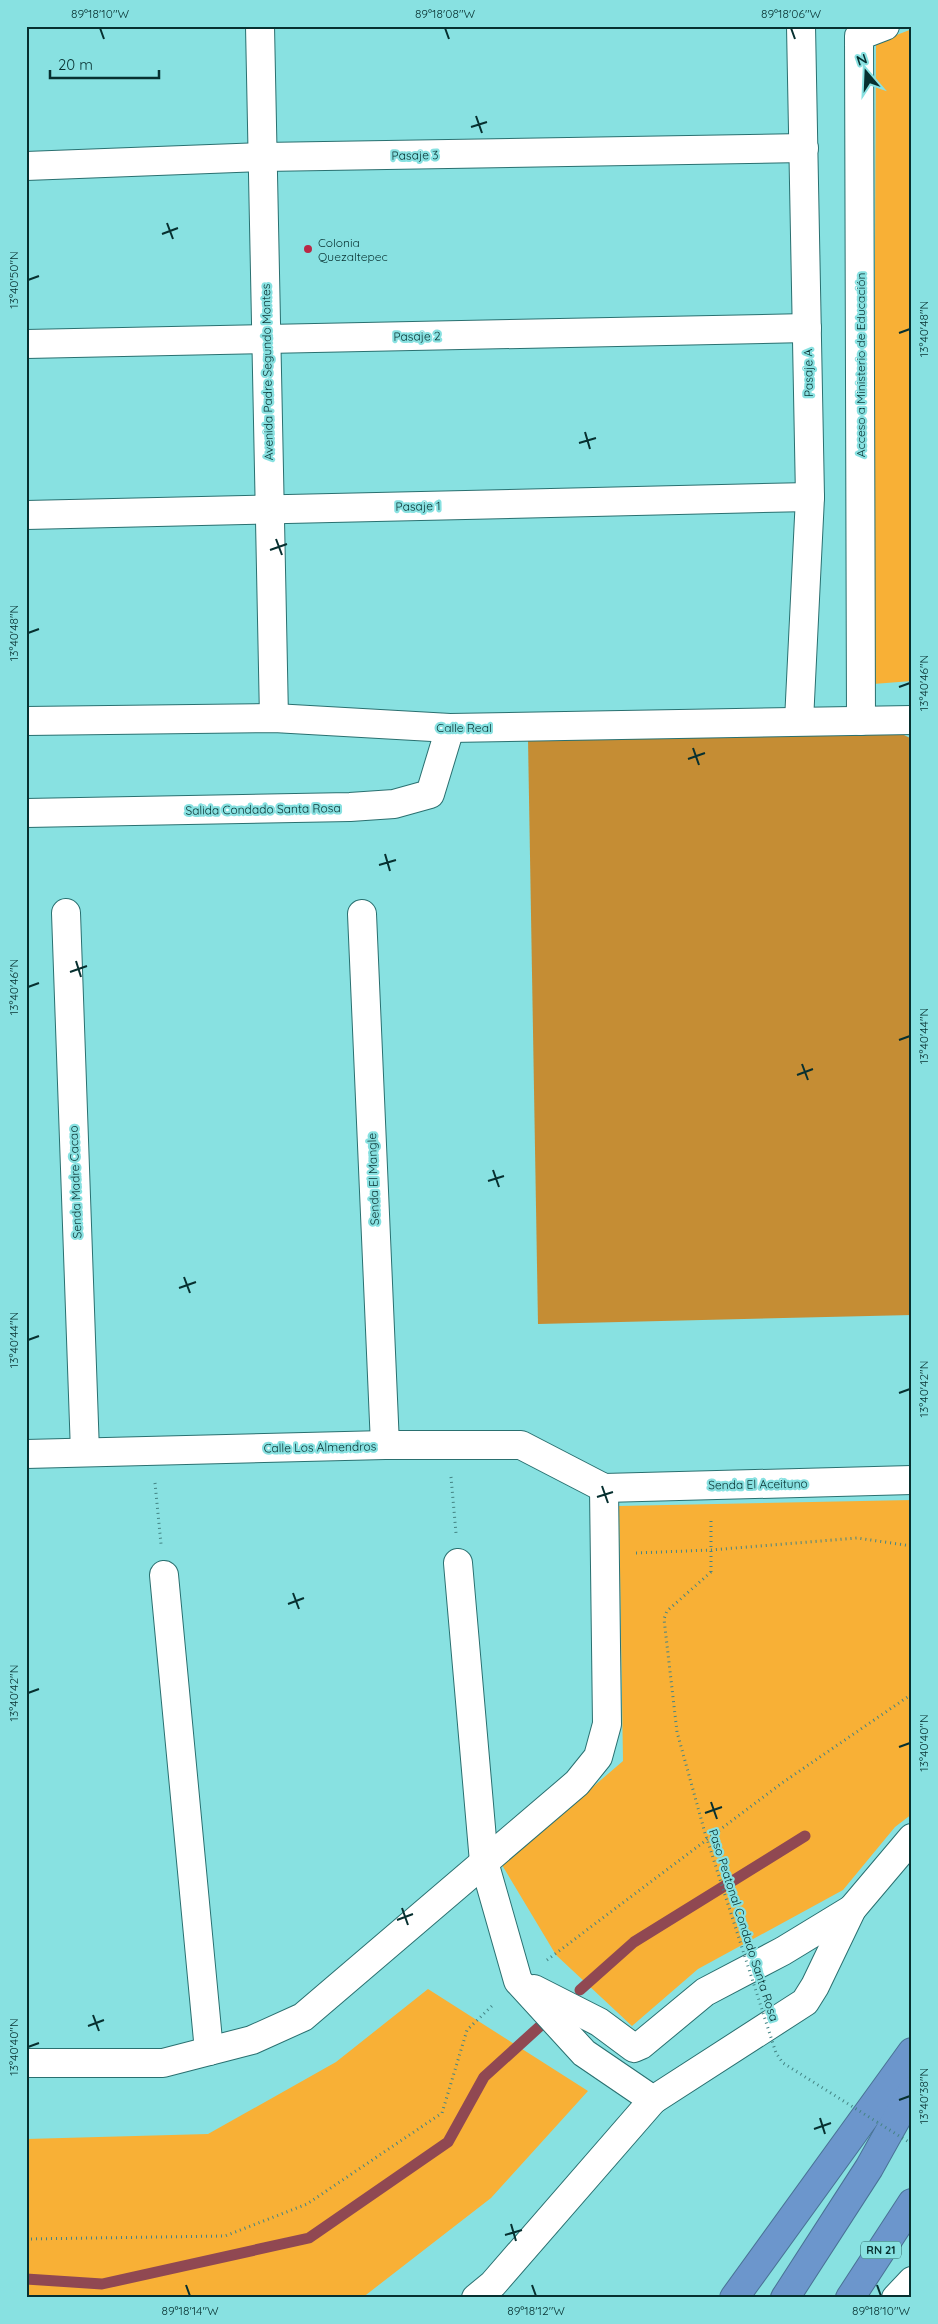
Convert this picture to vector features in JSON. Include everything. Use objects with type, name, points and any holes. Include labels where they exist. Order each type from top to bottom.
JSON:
[{"type":"highway","points":[[734,2298],[912,2052]]},
{"type":"highway","points":[[785,2298],[869,2168],[912,2091]]},
{"type":"highway","name":"RN 21","points":[[850,2298],[912,2203]]},
{"type":"street","name":"Avenida Padre Segundo Montes","points":[[260,26],[274,718]]},
{"type":"street","name":"Pasaje A","points":[[799,720],[810,497],[801,26]]},
{"type":"street","name":"Acceso a Ministerio de Educación","points":[[861,721],[859,36],[885,26]]},
{"type":"street","name":"Pasaje 3","points":[[26,166],[263,157],[804,148]]},
{"type":"street","name":"Pasaje 2","points":[[26,344],[807,328]]},
{"type":"street","name":"Pasaje 1","points":[[26,515],[810,497]]},
{"type":"street","name":"Calle Real","points":[[26,721],[274,718],[450,728],[799,720],[909,722]]},
{"type":"street","name":"Salida Condado Santa Rosa","points":[[26,813],[340,808],[394,804],[430,794],[450,728]]},
{"type":"street","name":"Senda Madre Cacao","points":[[66,913],[85,1452]]},
{"type":"street","name":"Senda El Mangle","points":[[362,914],[384,1445]]},
{"type":"street","name":"Calle Los Almendros","points":[[26,1454],[384,1445],[521,1445],[604,1488]]},
{"type":"street","name":"Senda El Aceituno","points":[[604,1488],[912,1480]]},
{"type":"street","points":[[26,2063],[162,2063],[252,2040],[303,2017],[577,1783],[598,1756],[607,1724],[604,1488]]},
{"type":"street","points":[[458,1563],[484,1862],[518,1981],[584,2052],[653,2100]]},
{"type":"street","points":[[164,1575],[210,2051]]},
{"type":"street","points":[[476,2298],[493,2284],[653,2100],[804,2002],[815,1986],[852,1909],[912,1838]]},
{"type":"street","points":[[518,1981],[598,2022],[634,2048],[641,2045],[705,1992],[783,1951],[852,1909]]},
{"type":"street","points":[[896,2298],[912,2281]]},
{"type":"path","points":[[449,1446],[458,1563]]},
{"type":"path","points":[[151,1450],[164,1575]]},
{"type":"path","points":[[711,1485],[711,1550]]},
{"type":"path","points":[[604,1555],[711,1550],[857,1538],[912,1546]]},
{"type":"path","name":"Paso Peatonal Condado Santa Rosa","points":[[711,1550],[710,1572],[667,1611],[664,1618],[677,1732],[705,1833],[776,2053],[783,2063],[912,2144]]},
{"type":"path","points":[[26,2239],[225,2236],[307,2204],[442,2114],[467,2030],[518,1981],[782,1783],[912,1694]]},
{"type":"shaded area","points":[[912,29],[912,681],[873,684],[876,43]]},
{"type":"shaded area","points":[[890,728],[912,739],[912,1315],[538,1324],[528,739]]},
{"type":"shaded area","points":[[912,1500],[912,1814],[895,1827],[843,1890],[698,1969],[632,2026],[556,1955],[502,1865],[623,1761],[619,1506]]},
{"type":"shaded area","points":[[428,1989],[588,2091],[491,2198],[362,2298],[26,2298],[26,2139],[208,2134],[336,2062]]},
{"type":"waterway","points":[[580,1990],[634,1942],[805,1836]]},
{"type":"waterway","points":[[26,2279],[102,2284],[309,2238],[448,2142],[484,2077],[549,2018]]},
{"type":"place","name":"Colonia Quezaltepec","points":[[308,249]]}]
